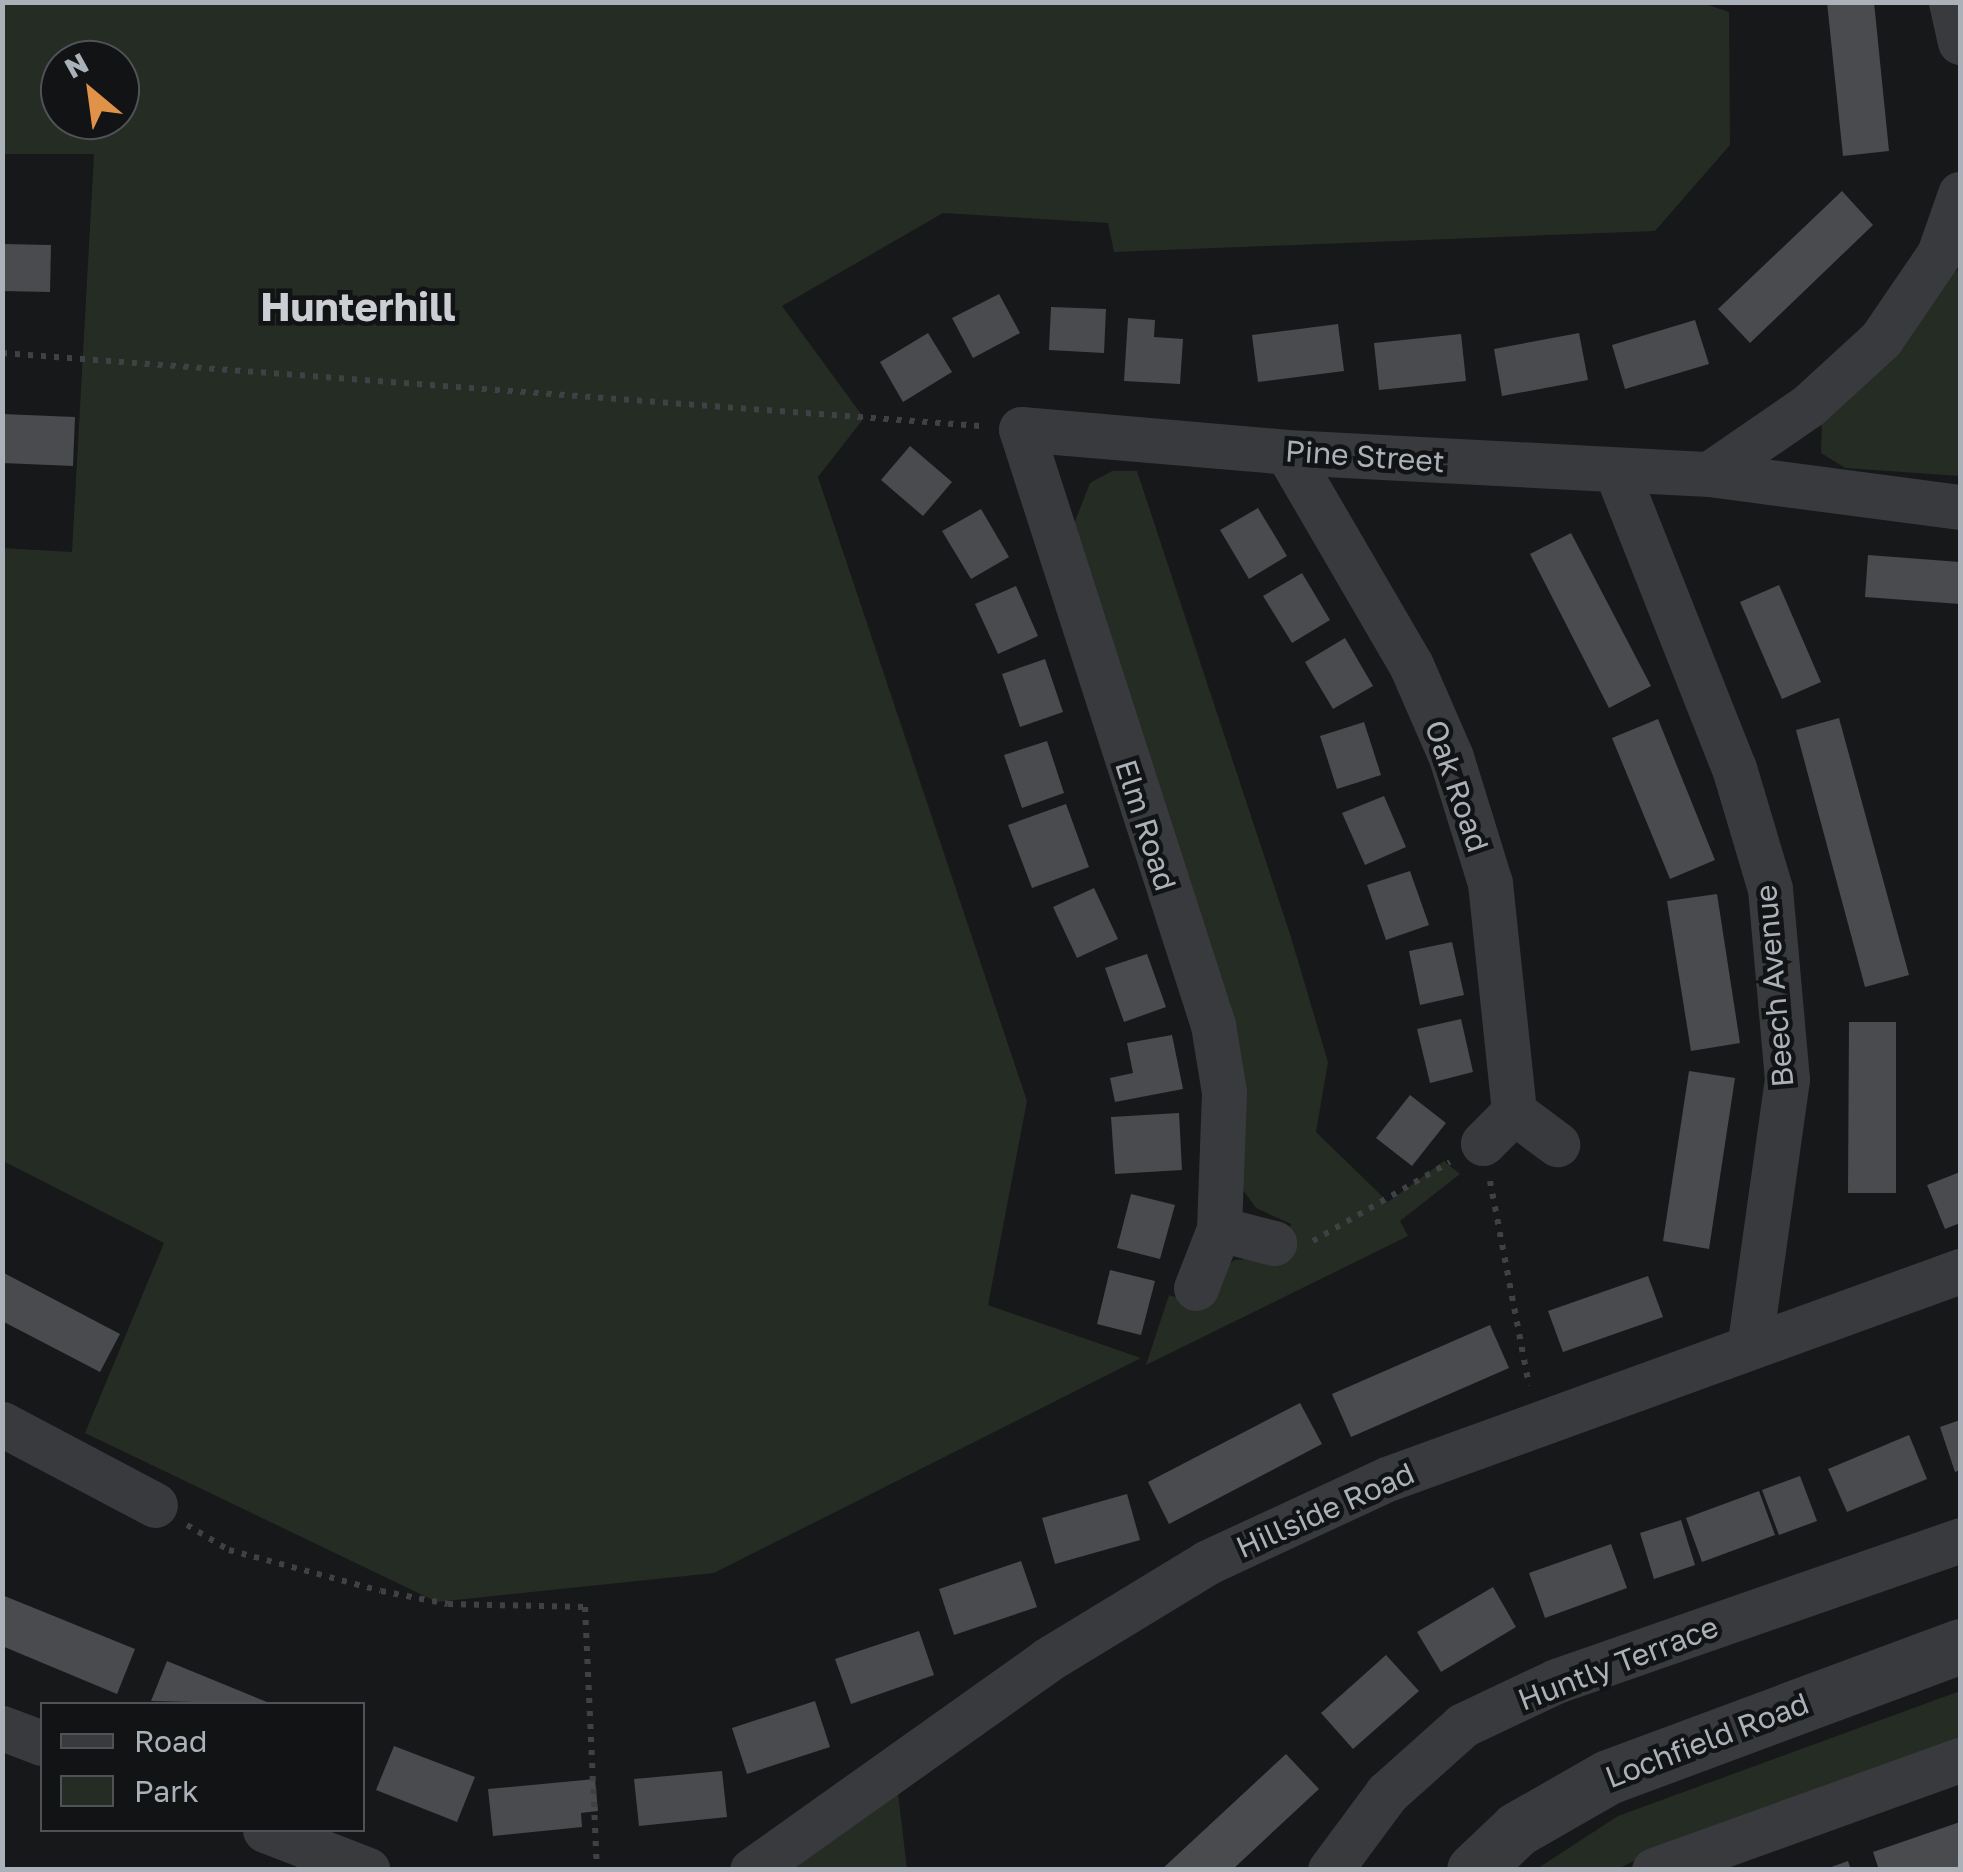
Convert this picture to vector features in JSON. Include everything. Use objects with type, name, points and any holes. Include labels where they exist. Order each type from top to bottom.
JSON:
[{"type":"street","points":[[1951,2],[1960,42]]},
{"type":"street","points":[[1709,474],[1808,406],[1881,339],[1939,254],[1960,194]]},
{"type":"street","name":"Pine Street","points":[[1021,429],[1287,452],[1709,474],[1960,507]]},
{"type":"street","name":"Elm Road","points":[[1021,429],[1212,1025],[1224,1092],[1219,1228],[1196,1288]]},
{"type":"street","name":"Oak Road","points":[[1287,452],[1411,665],[1452,758],[1490,883],[1499,1127]]},
{"type":"street","name":"Beech Avenue","points":[[1617,472],[1734,768],[1770,889],[1787,1079],[1750,1343]]},
{"type":"street","points":[[1499,1127],[1557,1144]]},
{"type":"street","points":[[1219,1228],[1274,1243]]},
{"type":"street","name":"Hillside Road","points":[[752,1870],[1047,1660],[1208,1562],[1388,1479],[1750,1343],[1960,1271]]},
{"type":"street","points":[[2,1424],[155,1505]]},
{"type":"street","name":"Huntly Terrace","points":[[1330,1870],[1387,1793],[1463,1725],[1556,1681],[1960,1540]]},
{"type":"street","name":"Lochfield Road","points":[[1474,1870],[1517,1829],[1608,1776],[1960,1646]]},
{"type":"street","points":[[2,1728],[40,1742]]},
{"type":"street","points":[[1654,1870],[1960,1760]]},
{"type":"street","points":[[270,1832],[368,1870]]},
{"type":"path","points":[[2,352],[1021,429]]},
{"type":"path","points":[[1274,1243],[1295,1251],[1499,1127],[1519,1352]]},
{"type":"path","points":[[155,1505],[229,1550],[310,1576],[448,1604],[585,1608],[597,1870]]},
{"type":"green space","points":[[1699,2],[1729,12],[1730,145],[1655,231],[1114,252],[1108,223],[943,213],[782,306],[864,418],[818,477],[1027,1101],[988,1305],[1141,1358],[714,1573],[437,1602],[85,1433],[164,1243],[3,1161],[3,548],[72,552],[94,154],[3,154],[3,3]]},
{"type":"green space","points":[[1960,270],[1960,476],[1845,468],[1821,453],[1822,419],[1950,272]]},
{"type":"green space","points":[[1112,471],[1137,471],[1290,934],[1328,1062],[1316,1132],[1388,1202],[1444,1161],[1460,1174],[1400,1221],[1408,1236],[1146,1365],[1169,1295],[1206,1307],[1217,1276],[1234,1260],[1281,1257],[1291,1224],[1256,1208],[1243,1190],[1072,529],[1090,483]]},
{"type":"green space","points":[[1960,1691],[1960,1738],[1671,1842],[1618,1869],[1535,1870],[1618,1816]]},
{"type":"green space","points":[[897,1785],[907,1869],[782,1869]]},
{"type":"building","points":[[1827,2],[1874,2],[1889,151],[1843,156]]},
{"type":"building","points":[[1842,191],[1873,225],[1750,343],[1718,309]]},
{"type":"building","points":[[2,244],[51,245],[50,292],[2,291]]},
{"type":"building","points":[[999,294],[1020,333],[973,358],[952,318]]},
{"type":"building","points":[[1051,307],[1106,309],[1104,353],[1049,350]]},
{"type":"building","points":[[1128,318],[1155,320],[1154,337],[1183,339],[1180,384],[1124,381]]},
{"type":"building","points":[[1695,320],[1709,364],[1625,389],[1612,345]]},
{"type":"building","points":[[1338,324],[1344,371],[1258,382],[1252,335]]},
{"type":"building","points":[[928,333],[952,372],[903,402],[880,362]]},
{"type":"building","points":[[1579,333],[1588,380],[1502,396],[1494,349]]},
{"type":"building","points":[[1461,334],[1466,381],[1379,390],[1374,343]]},
{"type":"building","points":[[2,414],[75,417],[73,466],[2,463]]},
{"type":"building","points":[[910,446],[952,482],[923,516],[881,480]]},
{"type":"building","points":[[1258,508],[1287,556],[1249,579],[1220,530]]},
{"type":"building","points":[[981,509],[1009,557],[971,579],[942,531]]},
{"type":"building","points":[[1571,533],[1651,686],[1609,708],[1530,554]]},
{"type":"building","points":[[1868,555],[1960,562],[1960,604],[1865,597]]},
{"type":"building","points":[[1302,573],[1330,620],[1292,643],[1263,596]]},
{"type":"building","points":[[1779,585],[1821,682],[1782,699],[1740,602]]},
{"type":"building","points":[[1016,586],[1038,636],[998,654],[975,604]]},
{"type":"building","points":[[1345,638],[1373,686],[1333,709],[1305,662]]},
{"type":"building","points":[[1045,659],[1063,712],[1020,727],[1002,674]]},
{"type":"building","points":[[1839,718],[1909,975],[1865,987],[1796,730]]},
{"type":"building","points":[[1658,719],[1715,860],[1670,879],[1612,738]]},
{"type":"building","points":[[1364,722],[1381,775],[1337,789],[1320,736]]},
{"type":"building","points":[[1047,741],[1064,793],[1022,808],[1004,755]]},
{"type":"building","points":[[1384,796],[1406,847],[1365,865],[1342,813]]},
{"type":"building","points":[[1066,804],[1089,867],[1032,888],[1008,825]]},
{"type":"building","points":[[1410,871],[1429,925],[1386,940],[1367,885]]},
{"type":"building","points":[[1094,888],[1118,939],[1077,958],[1053,907]]},
{"type":"building","points":[[1717,894],[1740,1043],[1691,1051],[1667,901]]},
{"type":"building","points":[[1452,942],[1464,995],[1420,1005],[1409,951]]},
{"type":"building","points":[[1147,954],[1166,1007],[1124,1022],[1105,968]]},
{"type":"building","points":[[1461,1019],[1473,1072],[1430,1083],[1417,1029]]},
{"type":"building","points":[[1849,1022],[1896,1022],[1896,1193],[1848,1193]]},
{"type":"building","points":[[1172,1035],[1183,1089],[1115,1102],[1110,1078],[1133,1073],[1127,1043]]},
{"type":"building","points":[[1689,1071],[1735,1078],[1709,1249],[1663,1241]]},
{"type":"building","points":[[1410,1095],[1446,1123],[1412,1166],[1376,1138]]},
{"type":"building","points":[[1179,1113],[1182,1170],[1115,1174],[1111,1117]]},
{"type":"building","points":[[1960,1172],[1960,1223],[1945,1229],[1927,1185]]},
{"type":"building","points":[[1131,1194],[1175,1205],[1160,1259],[1117,1248]]},
{"type":"building","points":[[1110,1270],[1155,1281],[1141,1335],[1097,1324]]},
{"type":"building","points":[[2,1272],[120,1334],[100,1372],[2,1321]]},
{"type":"building","points":[[1648,1276],[1663,1317],[1563,1352],[1548,1311]]},
{"type":"building","points":[[1490,1325],[1509,1368],[1351,1437],[1332,1394]]},
{"type":"building","points":[[1300,1403],[1322,1444],[1169,1524],[1148,1482]]},
{"type":"building","points":[[1960,1420],[1960,1470],[1955,1472],[1940,1427]]},
{"type":"building","points":[[1909,1435],[1927,1479],[1847,1512],[1828,1469]]},
{"type":"building","points":[[1800,1476],[1817,1521],[1779,1535],[1762,1490]]},
{"type":"building","points":[[1759,1491],[1775,1535],[1702,1562],[1686,1518]]},
{"type":"building","points":[[1127,1494],[1140,1540],[1055,1564],[1042,1518]]},
{"type":"building","points":[[1681,1520],[1695,1565],[1654,1579],[1640,1533]]},
{"type":"building","points":[[1611,1544],[1627,1588],[1545,1618],[1529,1573]]},
{"type":"building","points":[[1021,1561],[1037,1607],[954,1635],[939,1589]]},
{"type":"building","points":[[1493,1587],[1516,1627],[1441,1672],[1417,1632]]},
{"type":"building","points":[[2,1595],[135,1649],[117,1694],[2,1646]]},
{"type":"building","points":[[919,1631],[934,1675],[851,1704],[835,1659]]},
{"type":"building","points":[[1386,1655],[1419,1691],[1353,1749],[1321,1713]]},
{"type":"building","points":[[167,1661],[267,1702],[191,1702],[151,1701]]},
{"type":"building","points":[[815,1701],[830,1747],[747,1774],[732,1728]]},
{"type":"building","points":[[394,1746],[475,1777],[457,1822],[376,1790]]},
{"type":"building","points":[[1286,1754],[1319,1789],[1232,1870],[1161,1870]]},
{"type":"building","points":[[722,1771],[727,1817],[639,1826],[634,1779]]},
{"type":"building","points":[[595,1779],[598,1811],[581,1813],[582,1827],[493,1836],[488,1789]]},
{"type":"building","points":[[1960,1822],[1960,1870],[1879,1870],[1873,1852]]},
{"type":"building","points":[[1848,1861],[1851,1870],[1826,1870],[1826,1869]]},
{"type":"district","name":"Hunterhill","points":[[358,306]]}]
